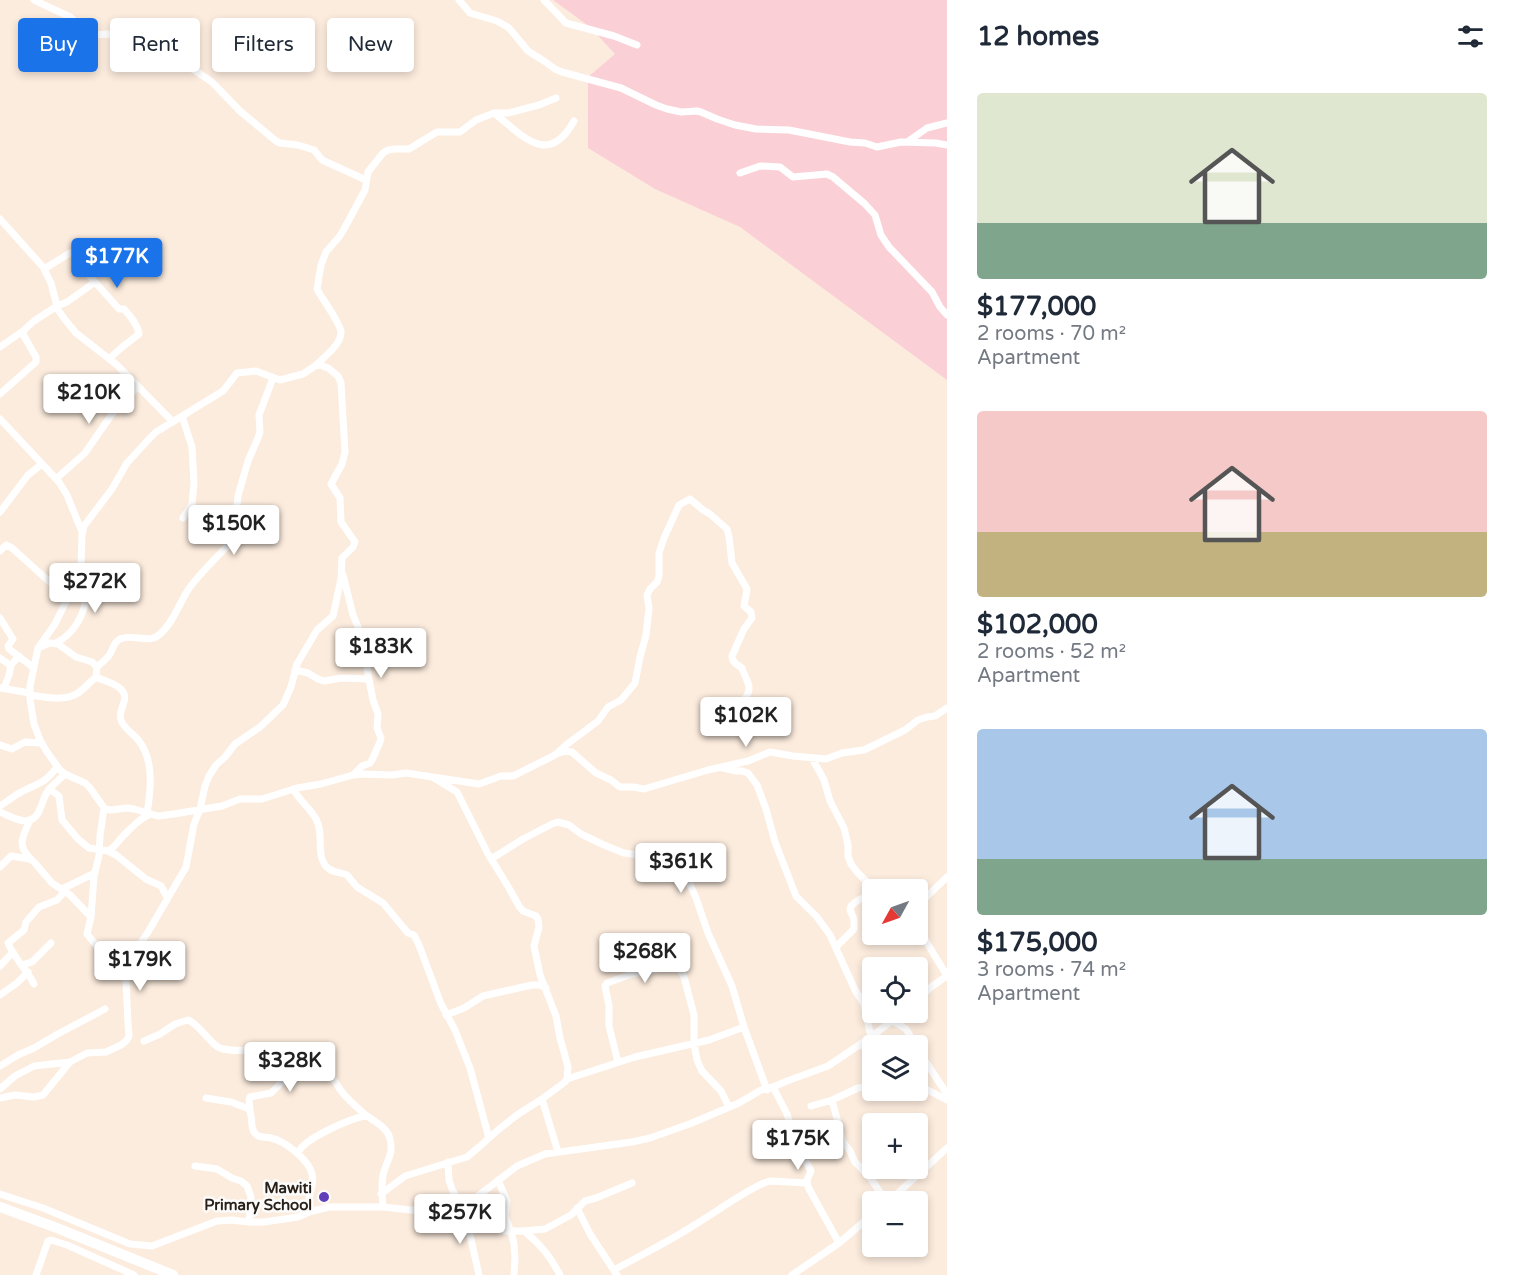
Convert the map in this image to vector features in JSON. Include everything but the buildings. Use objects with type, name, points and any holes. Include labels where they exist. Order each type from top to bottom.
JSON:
[{"type":"highway","points":[[0,1207],[57,1227],[173,1275]]},
{"type":"street","points":[[34,0],[70,17],[92,35],[114,34],[147,48],[171,54],[212,82],[240,111],[276,141],[314,150],[322,160],[366,180]]},
{"type":"street","points":[[459,0],[470,13],[504,24],[528,51],[555,69],[621,88],[661,107],[681,112],[697,111],[730,124],[756,129],[789,130],[877,147],[901,142],[947,145]]},
{"type":"street","points":[[544,0],[566,23],[637,45]]},
{"type":"street","points":[[82,532],[112,489],[124,467],[156,432],[223,391],[237,373],[256,371],[280,380],[303,374],[315,366],[335,346],[341,332],[339,325],[317,291],[317,282],[326,252],[339,237],[365,190],[368,172],[379,158],[388,150],[409,149],[437,132],[460,132],[476,120],[494,113],[508,113],[533,107],[556,98]]},
{"type":"street","points":[[494,113],[530,142],[540,145],[562,138],[574,121]]},
{"type":"street","points":[[907,142],[927,128],[947,123]]},
{"type":"street","points":[[740,173],[760,166],[781,167],[788,175],[795,178],[824,174],[833,177],[865,204],[874,215],[881,235],[889,247],[932,292],[947,315]]},
{"type":"street","points":[[0,219],[44,269],[51,283],[57,306],[76,333],[117,365],[173,422]]},
{"type":"street","points":[[44,269],[72,252],[81,260],[86,272],[119,309],[125,310],[139,332],[109,359]]},
{"type":"street","points":[[0,347],[34,321],[95,282]]},
{"type":"street","points":[[0,394],[36,362],[36,357],[23,331]]},
{"type":"street","points":[[125,979],[134,953],[186,867],[194,824],[205,786],[216,765],[235,744],[263,725],[281,708],[288,697],[299,661],[317,630],[333,616],[341,579],[342,556],[356,542],[341,522],[340,498],[331,484],[342,465],[345,452],[341,383],[338,376],[328,368],[315,366]]},
{"type":"street","points":[[19,656],[10,666],[9,675],[2,688],[49,698],[66,698],[78,693],[96,677],[97,667],[120,640],[125,638],[149,639],[160,635],[194,582],[240,532],[238,496],[248,461],[260,432],[259,415],[273,378]]},
{"type":"street","points":[[56,480],[85,453],[112,414],[138,386]]},
{"type":"street","points":[[182,416],[192,447],[195,483],[192,504],[183,518]]},
{"type":"street","points":[[0,419],[67,495],[82,532],[82,561],[73,586],[55,624],[38,648],[30,705],[41,743],[57,767],[65,774],[85,783],[104,808],[111,810],[134,808],[158,816],[169,815],[222,807],[240,799],[262,799],[353,775],[406,773],[483,783],[501,776],[518,774],[557,753],[598,721],[608,707],[621,700],[636,683],[646,635],[649,609],[647,595],[659,576],[659,553],[664,538],[679,505],[688,500],[693,500],[699,508],[710,514],[727,529],[732,562],[747,590],[744,606],[751,612],[752,618],[744,629],[732,656],[742,669],[749,688],[748,695],[741,702],[740,711]]},
{"type":"street","points":[[0,512],[28,475],[42,464]]},
{"type":"street","points":[[0,551],[6,545],[12,548],[68,597]]},
{"type":"street","points":[[341,570],[353,615],[369,653],[368,679],[378,714],[377,728],[380,742],[370,763],[362,766],[353,775]]},
{"type":"street","points":[[38,648],[56,643],[74,629],[87,596],[83,590],[73,586]]},
{"type":"street","points":[[0,618],[13,639],[9,644],[9,649],[34,668]]},
{"type":"street","points":[[56,643],[76,657],[92,662],[97,667]]},
{"type":"street","points":[[0,658],[10,666]]},
{"type":"street","points":[[295,670],[308,673],[321,681],[342,678],[368,679]]},
{"type":"street","points":[[96,677],[114,684],[124,694],[120,713],[121,722],[139,741],[149,764],[149,813]]},
{"type":"street","points":[[557,753],[572,752],[599,776],[611,780],[620,787],[633,786],[644,789],[748,761],[770,752],[826,759],[842,753],[869,749],[918,720],[936,716],[947,708]]},
{"type":"street","points":[[0,745],[10,749],[25,742],[41,743]]},
{"type":"street","points":[[812,758],[844,828],[851,864],[863,879]]},
{"type":"street","points":[[0,806],[24,790],[37,786],[50,777],[57,767]]},
{"type":"street","points":[[722,768],[742,771],[748,773],[752,778],[766,809],[775,842],[796,896],[826,928],[864,1004],[872,1035]]},
{"type":"street","points":[[65,774],[49,789],[39,811],[30,820],[22,845],[24,852],[52,883],[91,916]]},
{"type":"street","points":[[432,776],[457,792],[490,858],[522,910],[538,919],[539,927],[534,946],[540,975],[556,1016],[568,1066],[567,1079]]},
{"type":"street","points":[[49,789],[60,797],[62,820],[68,829],[89,848],[108,850],[146,879],[158,884],[167,897]]},
{"type":"street","points":[[293,789],[318,821],[321,855],[328,868],[347,874],[357,887],[385,904],[408,933],[414,934],[441,1004],[470,1068],[489,1138]]},
{"type":"street","points":[[0,1089],[15,1076],[34,1066],[70,1062],[87,1053],[106,1052],[122,1045],[129,1036],[125,979],[116,962],[87,935],[104,808]]},
{"type":"street","points":[[0,812],[20,821],[30,820]]},
{"type":"street","points":[[108,850],[116,846],[125,833],[149,813]]},
{"type":"street","points":[[490,858],[558,822],[569,825],[581,834],[624,853],[646,856],[663,865],[680,867],[685,871],[708,933],[732,986],[744,1027],[770,1088],[787,1114],[796,1143],[811,1172],[807,1183],[813,1198],[833,1229],[839,1243]]},
{"type":"street","points":[[1,865],[11,856],[32,860]]},
{"type":"street","points":[[34,984],[9,942],[24,930],[26,922],[41,905],[57,900],[63,890],[95,873]]},
{"type":"street","points":[[928,895],[947,877]]},
{"type":"street","points":[[836,947],[854,929],[851,906],[862,899]]},
{"type":"street","points":[[22,965],[32,962],[51,943]]},
{"type":"street","points":[[927,945],[945,977],[947,988]]},
{"type":"street","points":[[0,966],[13,952]]},
{"type":"street","points":[[618,1062],[609,1026],[609,1006],[605,986],[607,982],[629,974],[677,964],[684,977],[689,997],[693,1015],[695,1053],[700,1067],[721,1091],[729,1107]]},
{"type":"street","points":[[0,995],[28,972]]},
{"type":"street","points":[[928,990],[945,977]]},
{"type":"street","points":[[446,1015],[464,1008],[478,998],[489,995],[532,985],[546,988]]},
{"type":"street","points":[[0,1066],[105,1009]]},
{"type":"street","points":[[144,1041],[175,1024],[188,1020],[219,1048],[269,1051],[321,1069],[329,1074],[344,1095],[366,1116],[384,1127],[390,1137],[391,1156],[384,1172],[381,1194],[383,1207]]},
{"type":"street","points":[[875,1035],[890,1023]]},
{"type":"street","points":[[896,1023],[906,1029],[910,1035]]},
{"type":"street","points":[[381,1194],[405,1176],[467,1156],[517,1115],[567,1079],[618,1062],[722,1036],[744,1027]]},
{"type":"street","points":[[0,1194],[43,1208],[130,1244],[146,1246],[159,1244],[217,1221],[264,1222],[298,1217],[330,1207],[383,1207],[445,1214],[462,1208],[526,1161],[545,1154],[632,1142],[692,1123],[739,1103],[761,1090],[828,1066],[862,1044]]},
{"type":"street","points":[[0,1098],[15,1095],[34,1097],[43,1095],[70,1062]]},
{"type":"street","points":[[306,1064],[288,1076],[271,1094],[249,1099],[255,1134],[274,1139],[301,1155],[312,1174],[313,1185],[309,1212]]},
{"type":"street","points":[[928,1065],[947,1094]]},
{"type":"street","points":[[811,1106],[862,1088]]},
{"type":"street","points":[[928,1090],[947,1100]]},
{"type":"street","points":[[206,1098],[231,1102],[250,1110]]},
{"type":"street","points":[[542,1099],[558,1152]]},
{"type":"street","points":[[832,1100],[843,1142],[855,1162],[879,1191]]},
{"type":"street","points":[[298,1153],[302,1145],[320,1135],[348,1120],[366,1116]]},
{"type":"street","points":[[899,1191],[947,1148]]},
{"type":"street","points":[[448,1162],[452,1189],[466,1217],[479,1275]]},
{"type":"street","points":[[195,1166],[217,1169],[232,1178],[241,1180],[247,1186],[251,1197],[249,1222]]},
{"type":"street","points":[[498,1180],[507,1201],[505,1219],[510,1231],[515,1258],[514,1275]]},
{"type":"street","points":[[577,1208],[590,1234],[616,1273],[764,1183],[770,1181],[807,1183]]},
{"type":"street","points":[[466,1217],[510,1231],[545,1229],[571,1215],[585,1201],[632,1183]]},
{"type":"street","points":[[792,1275],[839,1243],[862,1223]]},
{"type":"street","points":[[524,1231],[548,1254],[560,1275]]},
{"type":"street","points":[[36,1275],[48,1241],[51,1240],[134,1275]]},
{"type":"shaded area","points":[[553,0],[947,0],[947,380],[740,227],[655,189],[588,148],[588,77],[615,54],[590,27]]},
{"type":"place","name":"Mawiti Primary School","points":[[324,1197]]}]
